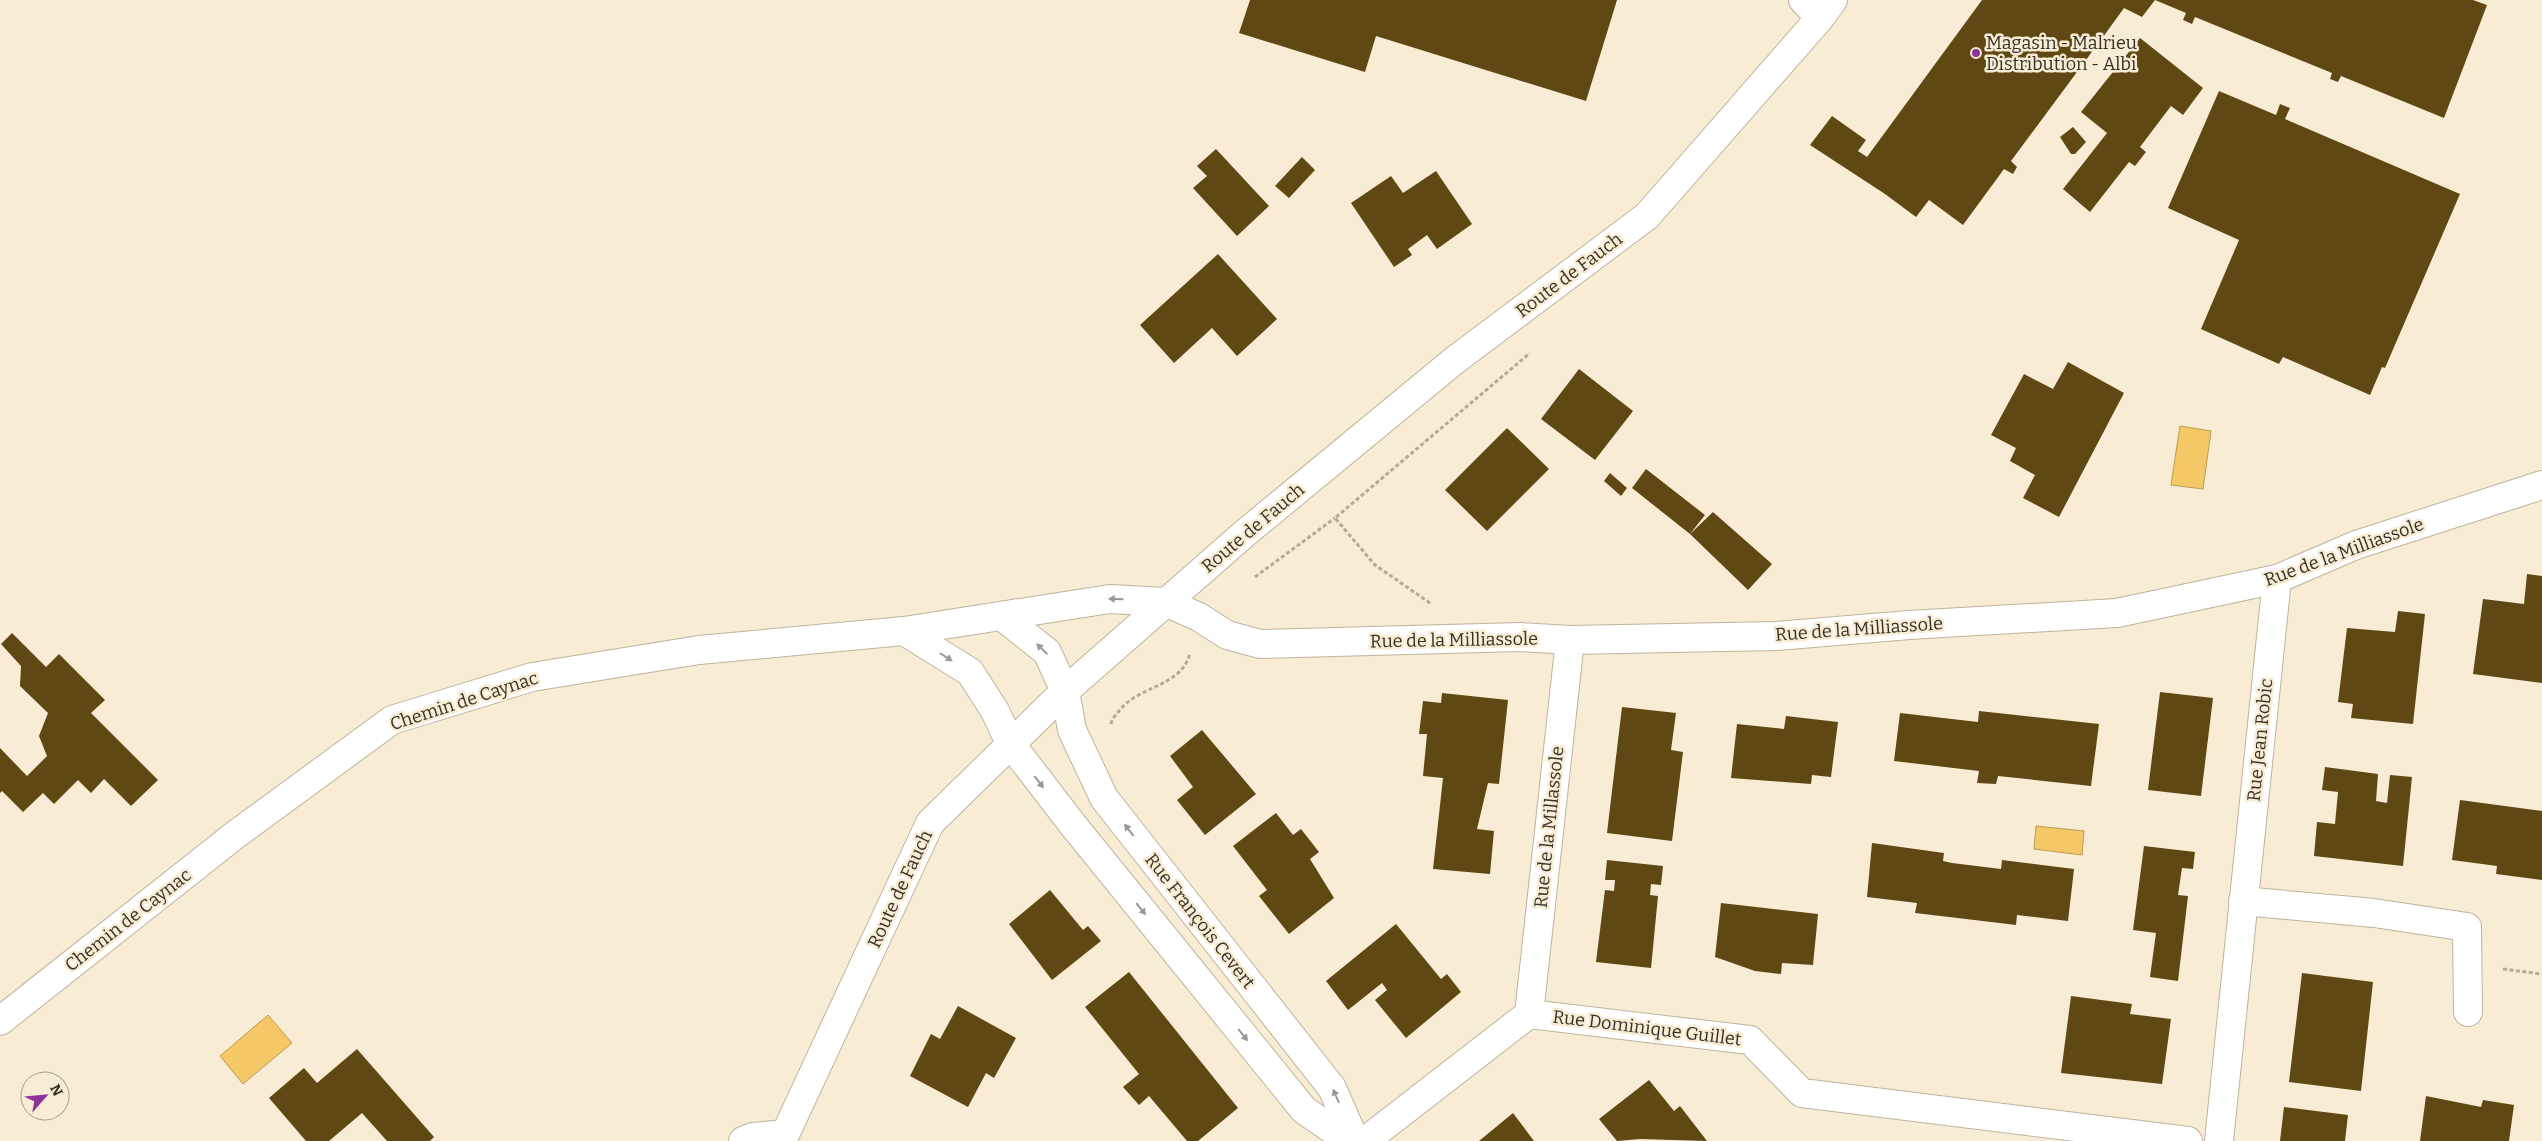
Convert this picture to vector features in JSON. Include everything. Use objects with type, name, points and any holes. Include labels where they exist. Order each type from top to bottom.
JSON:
[{"type":"street","name":"Route de Fauch","points":[[784,1137],[930,823],[1065,691],[1165,602],[1455,360],[1647,216],[1818,6]]},
{"type":"street","name":"Rue de la Milliassole","points":[[1165,602],[1199,617],[1227,635],[1260,644],[1520,638],[1570,640],[1776,636],[1909,625],[2116,614],[2278,579],[2356,545],[2542,485]]},
{"type":"street","name":"Rue Jean Robic","points":[[2219,1141],[2278,579]]},
{"type":"street","name":"Chemin de Caynac","points":[[0,1021],[234,835],[392,720],[532,676],[699,650],[904,632],[1003,617],[1066,604],[1110,599],[1165,602]]},
{"type":"street","points":[[1003,617],[1047,652],[1065,691]]},
{"type":"street","points":[[904,632],[970,672],[995,711],[1010,744]]},
{"type":"street","name":"Rue de la Millassole","points":[[1529,1014],[1570,640]]},
{"type":"street","name":"Rue François Cevert","points":[[1065,691],[1072,730],[1104,798],[1332,1088],[1355,1141]]},
{"type":"street","name":"Rue François Cevert","points":[[1010,744],[1073,825],[1304,1110],[1350,1141]]},
{"type":"street","points":[[2243,902],[2374,913],[2467,927],[2468,1012]]},
{"type":"street","name":"Rue Dominique Guillet","points":[[1365,1141],[1529,1014],[1750,1040],[1802,1093],[2188,1141]]},
{"type":"street","points":[[743,1141],[753,1137],[784,1137]]},
{"type":"path","points":[[1450,640],[1434,605],[1375,564],[1335,518],[1537,346]]},
{"type":"shaded area","points":[[2180,426],[2211,431],[2203,489],[2171,485]]},
{"type":"shaded area","points":[[2036,826],[2084,831],[2082,855],[2034,849]]},
{"type":"shaded area","points":[[268,1015],[292,1043],[243,1084],[220,1056]]},
{"type":"building","points":[[1250,0],[1617,0],[1586,101],[1376,36],[1365,72],[1239,33]]},
{"type":"building","points":[[1982,0],[2155,0],[2142,17],[2124,8],[2103,37],[2110,43],[2105,51],[2097,45],[2011,161],[2017,167],[2013,174],[2004,169],[1963,225],[1929,200],[1916,217],[1885,194],[1810,145],[1832,116],[1866,140],[1858,151],[1867,157]]},
{"type":"building","points":[[2155,0],[2473,0],[2487,5],[2444,118],[2341,76],[2338,82],[2330,79],[2332,73],[2195,17],[2192,24],[2183,20],[2186,13]]},
{"type":"building","points":[[2140,38],[2203,88],[2183,115],[2171,106],[2140,147],[2146,152],[2135,166],[2129,162],[2090,212],[2063,189],[2107,133],[2081,112]]},
{"type":"building","points":[[2219,91],[2276,115],[2280,104],[2290,108],[2285,119],[2460,194],[2385,368],[2382,367],[2370,395],[2283,357],[2279,364],[2201,329],[2239,240],[2168,208]]},
{"type":"building","points":[[2073,127],[2086,142],[2075,154],[2071,154],[2060,137]]},
{"type":"building","points":[[1216,149],[1269,206],[1237,236],[1193,188],[1207,176],[1197,166]]},
{"type":"building","points":[[1302,157],[1315,170],[1289,198],[1275,186]]},
{"type":"building","points":[[1436,171],[1472,224],[1437,249],[1427,235],[1408,249],[1412,255],[1394,267],[1351,203],[1391,176],[1403,193]]},
{"type":"building","points":[[1218,254],[1277,319],[1237,356],[1212,328],[1174,363],[1140,325]]},
{"type":"building","points":[[2068,362],[2124,393],[2059,517],[2023,498],[2035,475],[2010,461],[2016,448],[1991,435],[2024,374],[2053,389]]},
{"type":"building","points":[[1579,369],[1633,411],[1595,460],[1541,419]]},
{"type":"building","points":[[1507,428],[1549,469],[1487,531],[1445,490]]},
{"type":"building","points":[[1646,469],[1705,515],[1690,534],[1632,488]]},
{"type":"building","points":[[1610,473],[1627,488],[1621,496],[1604,481]]},
{"type":"building","points":[[1713,512],[1772,564],[1748,590],[1690,534]]},
{"type":"building","points":[[2527,574],[2542,576],[2542,683],[2473,674],[2483,599],[2524,604]]},
{"type":"building","points":[[2398,611],[2425,614],[2413,724],[2351,718],[2353,704],[2338,702],[2347,628],[2395,632]]},
{"type":"building","points":[[12,633],[46,667],[59,654],[105,700],[91,713],[158,780],[131,806],[104,779],[91,793],[78,780],[54,804],[43,793],[23,812],[2,791],[0,793],[0,748],[27,776],[47,756],[39,736],[48,713],[20,686],[21,666],[1,644]]},
{"type":"building","points":[[2160,692],[2213,698],[2201,796],[2148,790]]},
{"type":"building","points":[[1442,693],[1508,700],[1499,784],[1488,783],[1477,829],[1494,831],[1490,874],[1433,869],[1443,778],[1423,776],[1427,734],[1419,734],[1423,701],[1441,703]]},
{"type":"building","points":[[1622,707],[1676,713],[1671,750],[1683,752],[1672,841],[1607,833]]},
{"type":"building","points":[[1979,711],[2099,724],[2091,786],[1998,776],[1996,784],[1977,783],[1979,771],[1894,761],[1900,713],[1978,722]]},
{"type":"building","points":[[1786,716],[1838,722],[1831,777],[1812,775],[1811,784],[1731,778],[1737,724],[1784,729]]},
{"type":"building","points":[[1202,730],[1256,794],[1205,835],[1177,800],[1193,787],[1170,756]]},
{"type":"building","points":[[2325,767],[2378,774],[2376,801],[2387,803],[2390,775],[2412,777],[2403,866],[2314,856],[2317,822],[2335,824],[2338,792],[2322,790]]},
{"type":"building","points":[[2460,800],[2542,811],[2542,880],[2496,874],[2497,866],[2452,860]]},
{"type":"building","points":[[1276,813],[1293,835],[1301,829],[1319,852],[1310,859],[1334,898],[1289,934],[1259,896],[1267,890],[1233,846]]},
{"type":"building","points":[[1872,843],[1944,853],[1943,861],[1952,863],[2001,869],[2002,860],[2074,869],[2068,921],[2017,915],[2016,925],[1915,913],[1917,903],[1867,897]]},
{"type":"building","points":[[2144,846],[2195,852],[2193,869],[2182,868],[2178,895],[2188,896],[2178,981],[2150,977],[2156,933],[2133,930]]},
{"type":"building","points":[[1607,860],[1663,866],[1661,885],[1651,884],[1650,895],[1658,896],[1651,968],[1596,962],[1605,890],[1614,891],[1615,880],[1605,880]]},
{"type":"building","points":[[1050,890],[1083,930],[1088,926],[1101,941],[1052,980],[1009,924]]},
{"type":"building","points":[[1721,903],[1818,914],[1813,965],[1782,963],[1781,974],[1755,971],[1715,957]]},
{"type":"building","points":[[1396,924],[1441,979],[1447,974],[1461,992],[1406,1038],[1375,1000],[1387,990],[1382,983],[1348,1010],[1326,981]]},
{"type":"building","points":[[1129,972],[1238,1108],[1198,1141],[1187,1141],[1149,1096],[1139,1105],[1123,1087],[1139,1074],[1085,1007]]},
{"type":"building","points":[[2302,973],[2373,982],[2361,1091],[2289,1082]]},
{"type":"building","points":[[2071,996],[2132,1004],[2130,1014],[2171,1019],[2162,1084],[2061,1073]]},
{"type":"building","points":[[958,1006],[1016,1038],[994,1078],[986,1073],[968,1107],[910,1076],[931,1034],[940,1039]]},
{"type":"building","points":[[357,1049],[434,1137],[430,1141],[387,1141],[362,1113],[329,1141],[306,1141],[269,1098],[304,1068],[317,1083]]},
{"type":"building","points":[[1649,1080],[1674,1111],[1680,1106],[1707,1141],[1640,1139],[1617,1141],[1599,1119]]},
{"type":"building","points":[[2426,1096],[2481,1107],[2483,1100],[2514,1105],[2509,1141],[2420,1141]]},
{"type":"building","points":[[2284,1107],[2348,1115],[2345,1141],[2280,1141]]},
{"type":"building","points":[[1513,1113],[1534,1141],[1479,1141]]},
{"type":"place","name":"Magasin - Malrieu Distribution - Albi","points":[[1976,53]]}]
